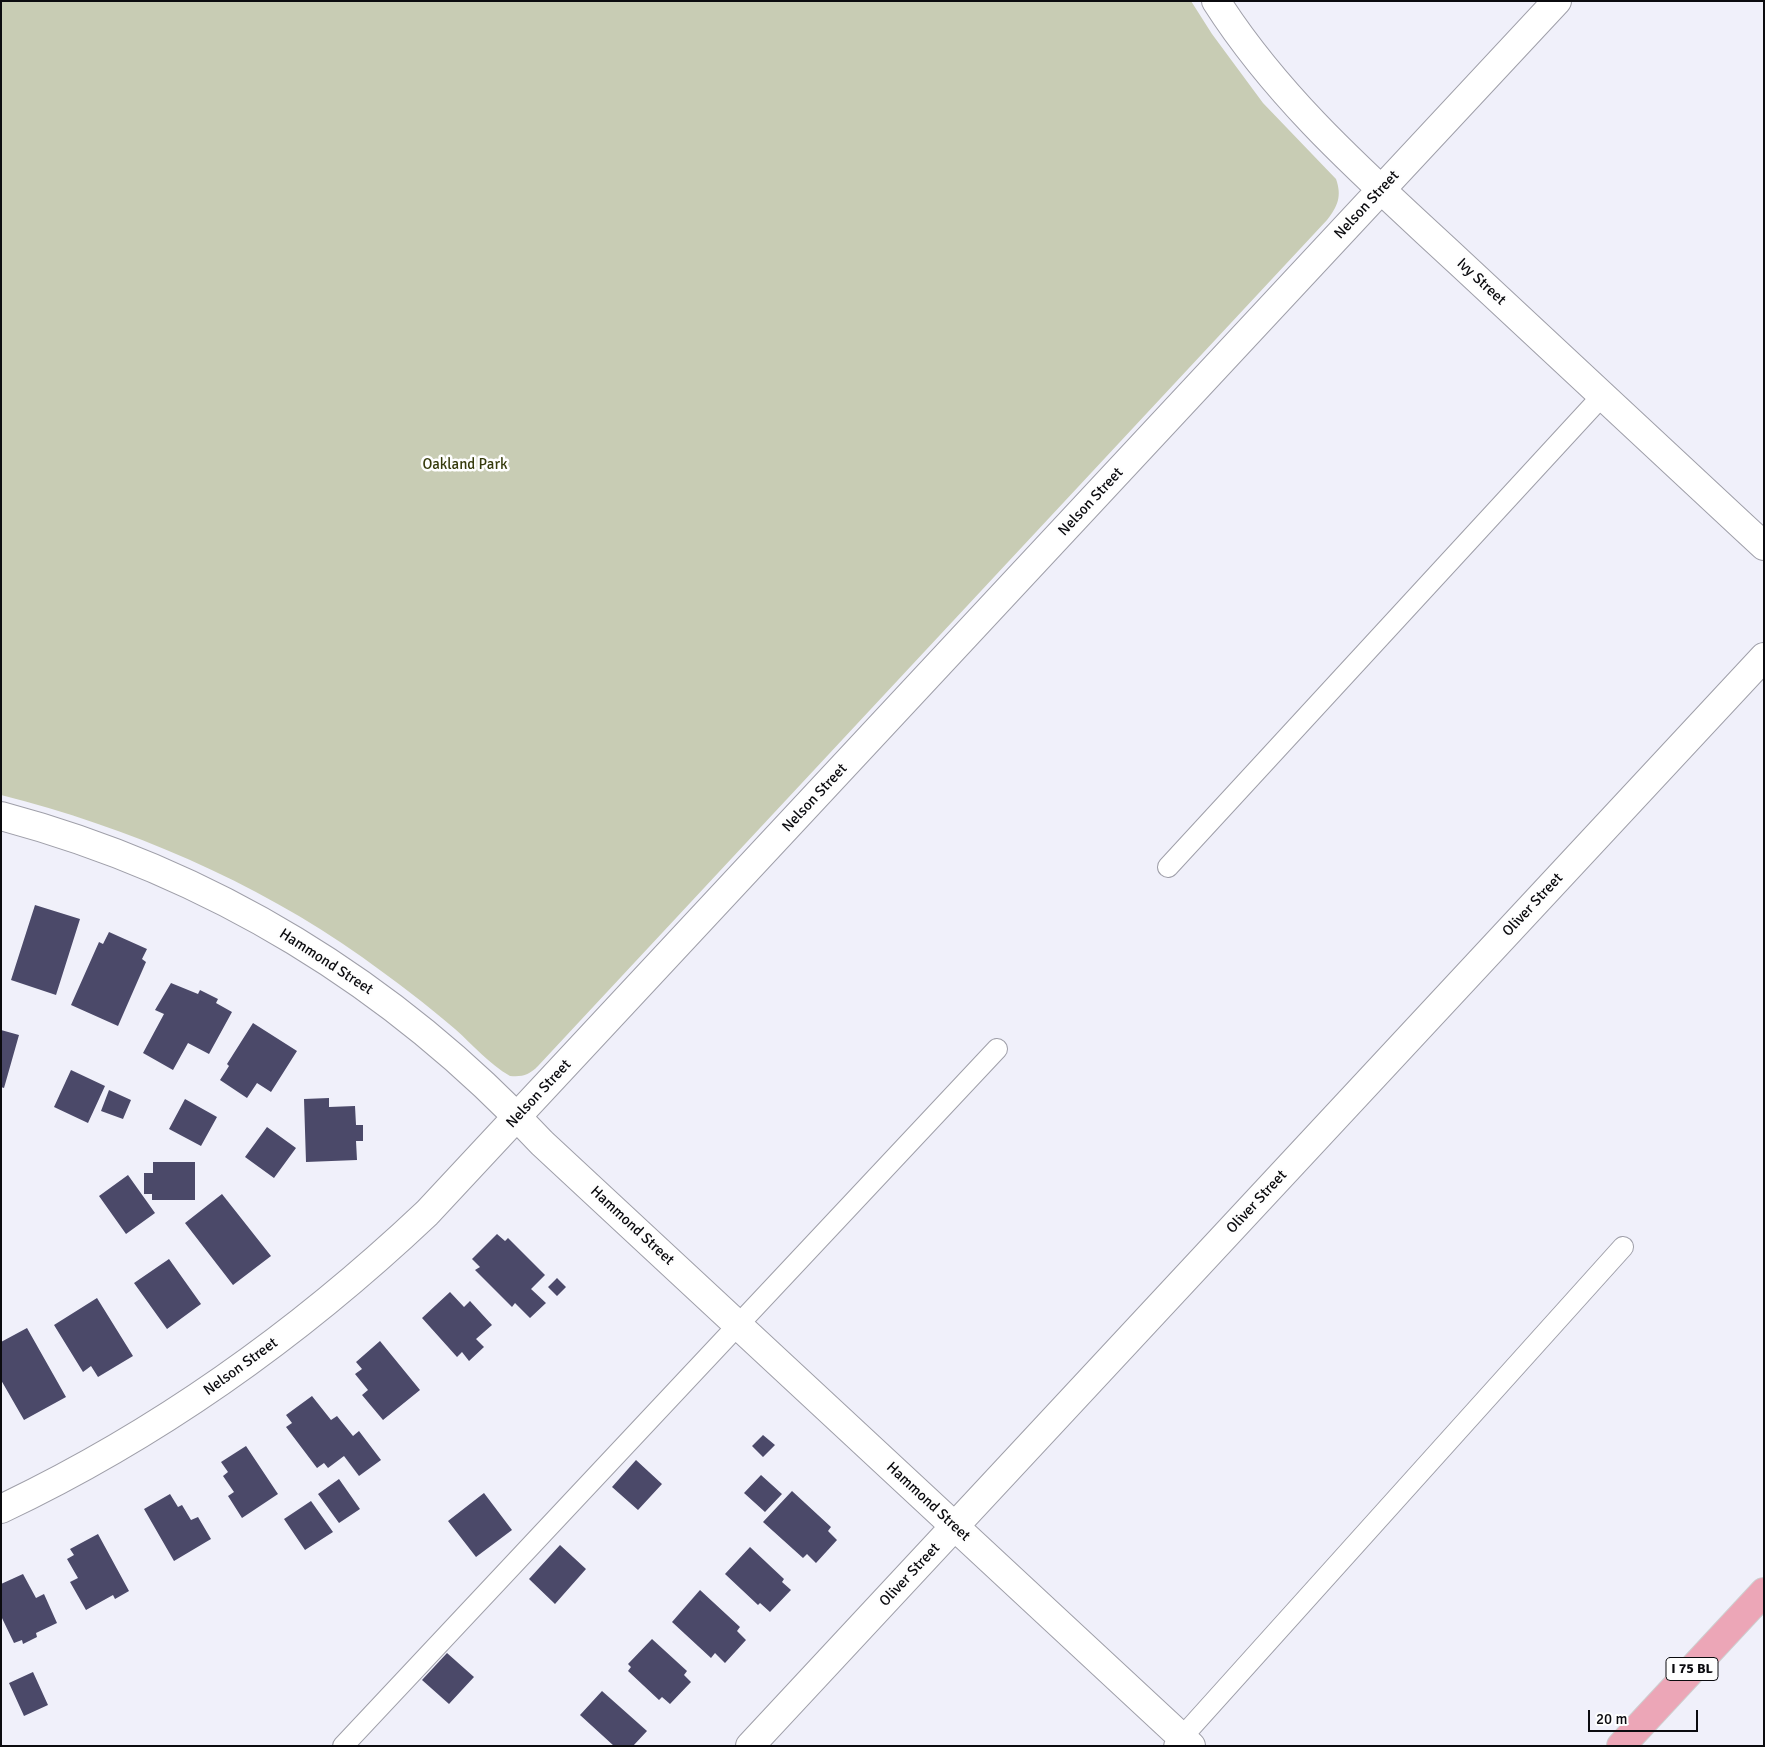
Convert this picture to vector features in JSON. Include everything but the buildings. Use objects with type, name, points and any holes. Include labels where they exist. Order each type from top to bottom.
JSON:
[{"type":"main road","name":"I 75 BL","points":[[1621,1746],[1764,1592]]},
{"type":"street","name":"Ivy Street","points":[[1216,1],[1276,83],[1381,190],[1764,546]]},
{"type":"street","name":"Nelson Street","points":[[1,1510],[82,1469],[160,1422],[296,1327],[401,1237],[518,1117],[1557,1]]},
{"type":"street","name":"Oliver Street","points":[[750,1746],[1764,657]]},
{"type":"street","name":"Hammond Street","points":[[1,816],[125,856],[229,904],[297,942],[364,985],[406,1016],[471,1071],[542,1143],[954,1526],[1182,1743]]},
{"type":"lane","points":[[1168,867],[1602,396]]},
{"type":"lane","points":[[343,1746],[997,1050]]},
{"type":"lane","points":[[1182,1743],[1623,1247]]},
{"type":"green space","name":"Oakland Park","points":[[1,1],[1191,1],[1212,34],[1263,103],[1336,179],[1339,196],[1334,210],[1327,220],[538,1066],[526,1075],[510,1076],[488,1060],[433,1010],[386,974],[321,930],[278,904],[189,859],[143,840],[49,808],[1,795]]}]
